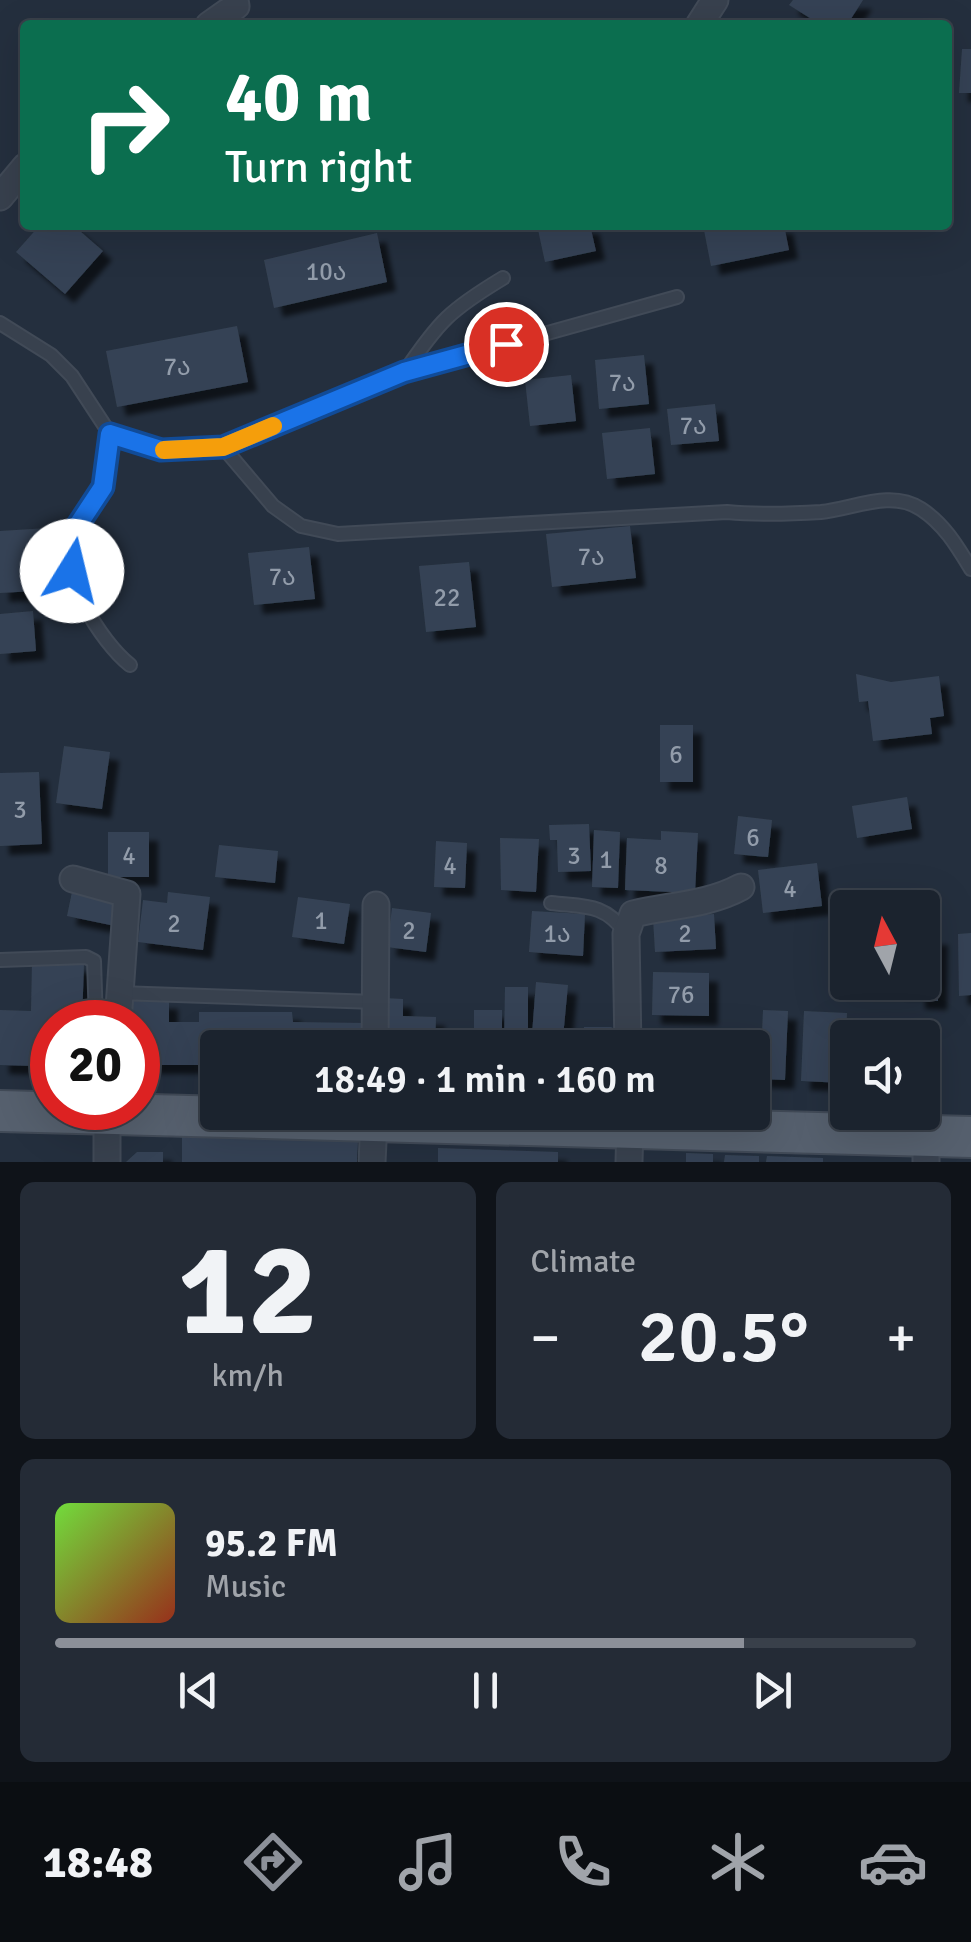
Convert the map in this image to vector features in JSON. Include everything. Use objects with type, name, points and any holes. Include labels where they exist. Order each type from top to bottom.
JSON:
[{"type":"main road","points":[[0,1092],[30,1093]]},
{"type":"main road","points":[[160,1101],[200,1098]]},
{"type":"main road","points":[[160,1107],[200,1110]]},
{"type":"main road","points":[[0,1110],[30,1109]]},
{"type":"main road","points":[[642,1134],[971,1122]]},
{"type":"main road","points":[[553,1130],[926,1150],[971,1137]]},
{"type":"street","points":[[215,20],[235,3]]},
{"type":"street","points":[[0,196],[20,173]]},
{"type":"street","points":[[73,878],[127,894],[119,1000]]},
{"type":"street","points":[[628,1030],[626,934],[633,914],[718,900],[741,887]]},
{"type":"street","points":[[375,1030],[376,906]]},
{"type":"street","points":[[107,1162],[115,1130]]},
{"type":"street","points":[[372,1162],[374,1130]]},
{"type":"lane","points":[[404,372],[434,327],[455,307],[504,278]]},
{"type":"lane","points":[[0,323],[52,354],[72,376],[110,434],[161,450],[223,447],[404,372],[677,297]]},
{"type":"lane","points":[[110,434],[103,487],[70,537],[72,571],[87,614],[112,650],[130,665]]},
{"type":"lane","points":[[223,447],[273,506],[301,526],[338,534],[726,512],[827,511],[883,499],[918,506],[946,530],[971,569]]},
{"type":"lane","points":[[551,903],[598,908],[612,914],[626,934]]},
{"type":"lane","points":[[0,960],[86,957],[94,961],[95,1000]]},
{"type":"lane","points":[[119,992],[375,1002]]},
{"type":"building","points":[[793,0],[863,0],[850,20],[813,20],[789,5]]},
{"type":"building","points":[[962,49],[971,49],[971,93],[959,93]]},
{"type":"building","points":[[36,230],[79,230],[103,251],[65,294],[16,252]]},
{"type":"building","points":[[538,230],[591,230],[596,251],[545,262]]},
{"type":"building","points":[[704,230],[785,230],[789,250],[711,266]]},
{"type":"building","points":[[377,233],[387,282],[274,308],[264,260]]},
{"type":"building","points":[[237,326],[248,382],[117,407],[106,351]]},
{"type":"building","points":[[644,355],[649,404],[599,409],[595,360]]},
{"type":"building","points":[[571,375],[576,421],[530,426],[525,380]]},
{"type":"building","points":[[715,404],[719,441],[671,445],[667,409]]},
{"type":"building","points":[[650,428],[655,474],[607,479],[602,433]]},
{"type":"building","points":[[630,526],[636,578],[552,587],[546,534]]},
{"type":"building","points":[[48,528],[52,590],[0,593],[0,531]]},
{"type":"building","points":[[309,547],[315,599],[254,605],[248,553]]},
{"type":"building","points":[[469,562],[476,627],[426,632],[419,566]]},
{"type":"building","points":[[33,611],[36,651],[0,654],[0,614]]},
{"type":"building","points":[[856,674],[891,682],[939,676],[944,716],[930,718],[932,734],[873,741],[868,701],[859,702]]},
{"type":"building","points":[[660,725],[693,725],[693,782],[660,782]]},
{"type":"building","points":[[64,746],[110,752],[102,809],[56,803]]},
{"type":"building","points":[[39,772],[42,844],[0,846],[0,773]]},
{"type":"building","points":[[907,797],[912,829],[857,838],[852,806]]},
{"type":"building","points":[[738,816],[772,820],[768,857],[734,854]]},
{"type":"building","points":[[589,824],[591,871],[558,872],[557,840],[550,840],[549,825]]},
{"type":"building","points":[[594,830],[620,832],[618,888],[592,887]]},
{"type":"building","points":[[661,831],[698,833],[695,893],[625,890],[627,838],[661,840]]},
{"type":"building","points":[[108,832],[149,832],[149,877],[108,877]]},
{"type":"building","points":[[500,838],[539,839],[536,892],[501,890]]},
{"type":"building","points":[[436,841],[467,843],[465,888],[434,887]]},
{"type":"building","points":[[219,845],[278,851],[275,883],[215,877]]},
{"type":"building","points":[[817,863],[822,906],[763,913],[758,870]]},
{"type":"building","points":[[73,887],[121,897],[115,926],[67,916]]},
{"type":"building","points":[[168,892],[210,897],[203,950],[138,942],[143,900],[167,903]]},
{"type":"building","points":[[298,897],[350,904],[344,944],[292,937]]},
{"type":"building","points":[[392,908],[431,913],[426,952],[387,947]]},
{"type":"building","points":[[532,911],[585,914],[583,956],[529,952]]},
{"type":"building","points":[[714,914],[716,949],[655,952],[653,918]]},
{"type":"building","points":[[971,933],[971,995],[959,996],[958,934]]},
{"type":"building","points":[[32,962],[84,964],[83,1000],[31,1000]]},
{"type":"building","points":[[653,972],[709,973],[709,1016],[652,1015]]},
{"type":"building","points":[[536,982],[568,985],[564,1030],[532,1030]]},
{"type":"building","points":[[505,987],[528,987],[528,1030],[504,1030]]},
{"type":"building","points":[[384,998],[403,999],[403,1016],[436,1017],[436,1030],[383,1030]]},
{"type":"building","points":[[160,1000],[169,1000],[169,1022],[199,1022],[199,1012],[292,1012],[293,1022],[365,1023],[365,1030],[200,1030],[200,1065],[160,1065]]},
{"type":"building","points":[[0,1010],[30,1011],[30,1066],[0,1065]]},
{"type":"building","points":[[474,1010],[502,1010],[502,1030],[474,1030]]},
{"type":"building","points":[[763,1010],[788,1011],[785,1080],[770,1079],[770,1030],[762,1030]]},
{"type":"building","points":[[804,1011],[847,1013],[847,1020],[830,1020],[830,1082],[801,1081]]},
{"type":"building","points":[[611,1027],[617,1030],[584,1030]]},
{"type":"building","points":[[182,1137],[358,1141],[357,1162],[182,1162]]},
{"type":"building","points":[[438,1148],[558,1152],[558,1162],[438,1162]]},
{"type":"building","points":[[137,1152],[163,1152],[163,1162],[126,1162]]},
{"type":"building","points":[[686,1153],[713,1154],[713,1162],[686,1162]]},
{"type":"building","points":[[725,1155],[759,1156],[759,1162],[724,1162]]},
{"type":"building","points":[[767,1156],[823,1158],[823,1162],[766,1162]]},
{"type":"slow traffic","points":[[164,450],[223,447],[273,426]]},
{"type":"route","points":[[72,571],[70,537],[103,487],[110,434],[161,450],[223,447],[404,372],[506,344]]}]
